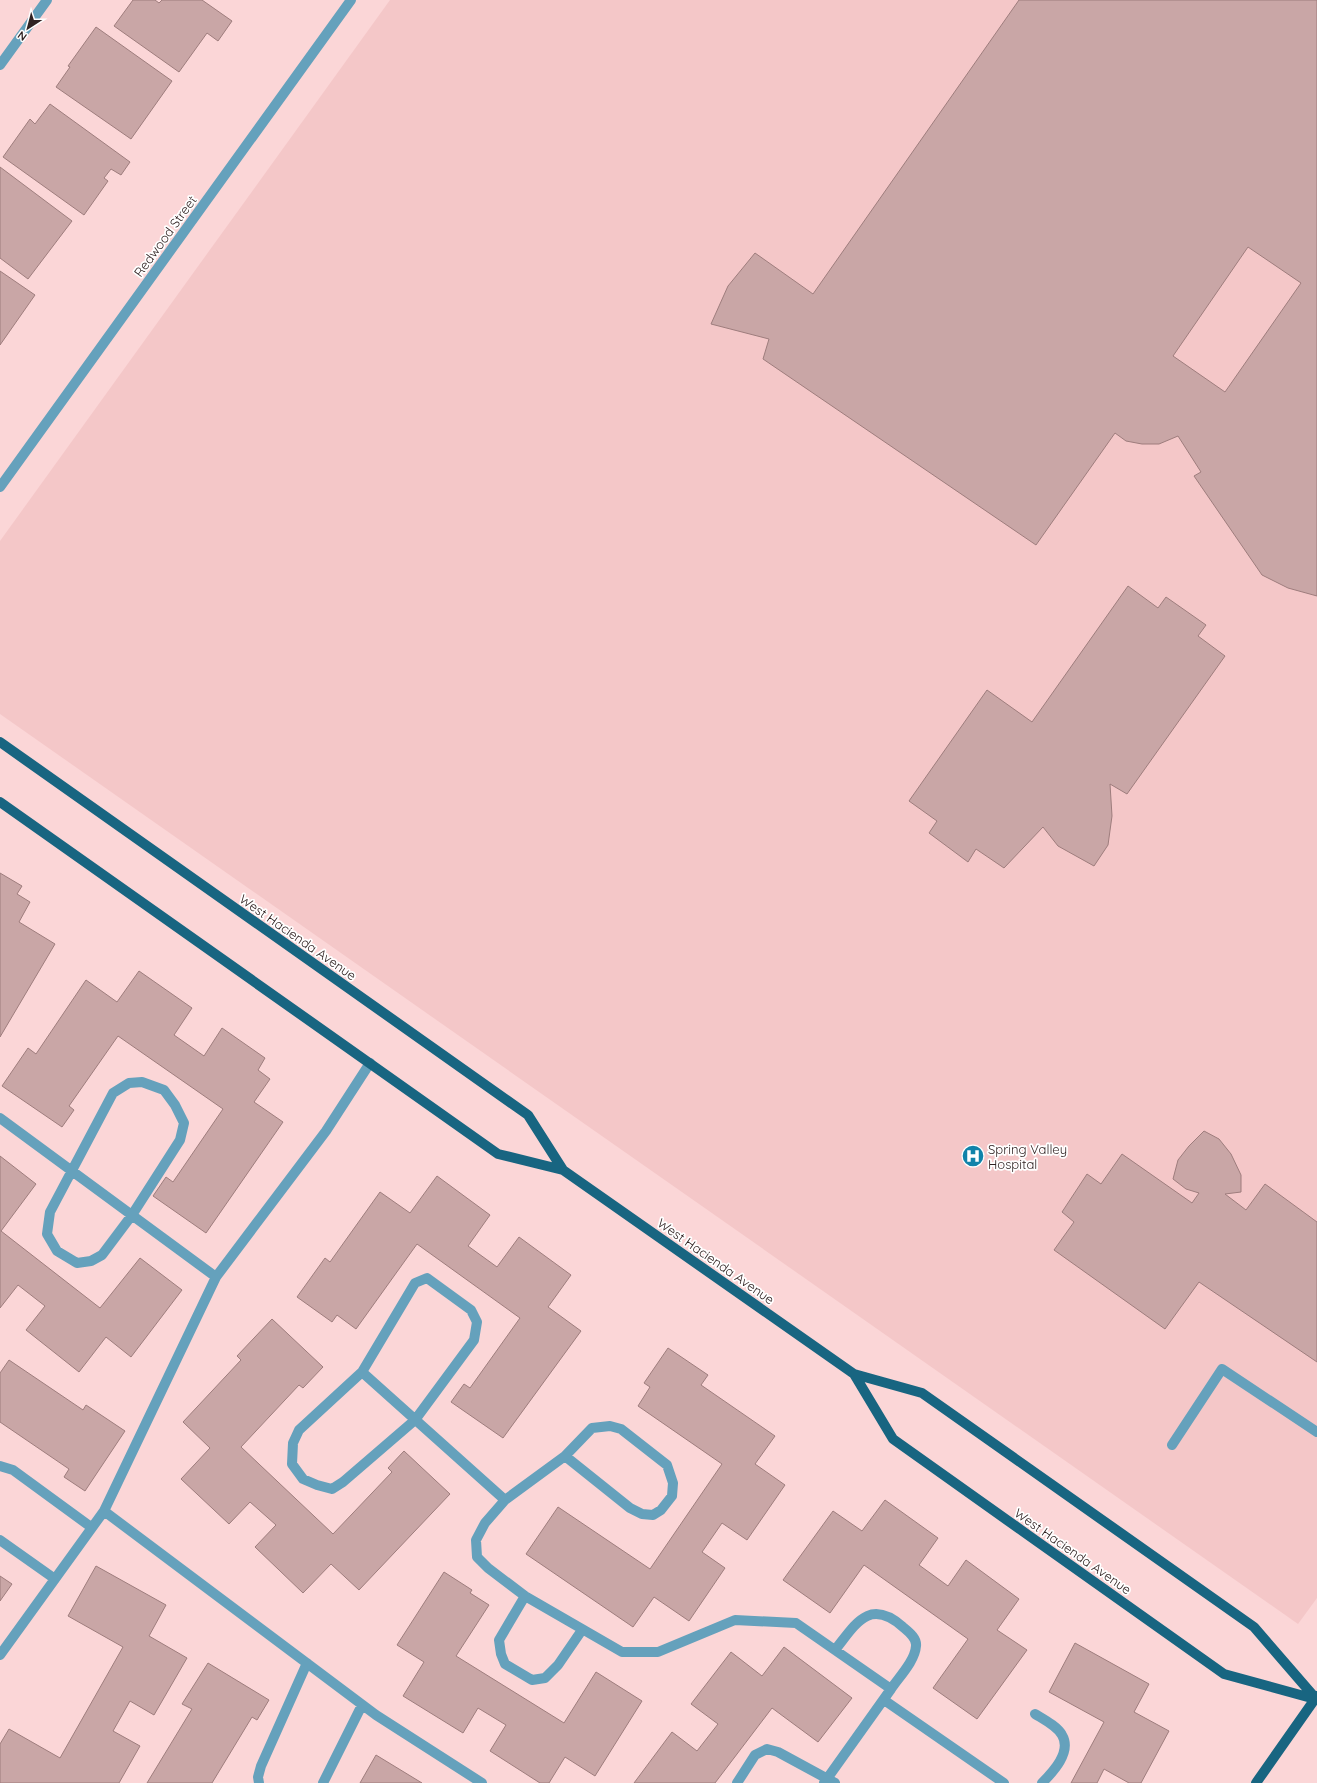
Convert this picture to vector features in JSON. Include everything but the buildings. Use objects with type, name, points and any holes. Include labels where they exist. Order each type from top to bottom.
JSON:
[{"type":"main road","name":"West Hacienda Avenue","points":[[0,742],[528,1115],[563,1170]]},
{"type":"main road","name":"West Hacienda Avenue","points":[[0,802],[498,1154],[563,1170],[854,1374],[922,1393],[1254,1627],[1316,1698]]},
{"type":"main road","name":"West Hacienda Avenue","points":[[854,1374],[893,1440],[1224,1674],[1316,1698]]},
{"type":"main road","points":[[1256,1783],[1316,1698]]},
{"type":"street","points":[[0,65],[47,0]]},
{"type":"street","name":"Redwood Street","points":[[0,487],[351,0]]},
{"type":"street","points":[[0,1655],[104,1511],[216,1277],[326,1131],[370,1063]]},
{"type":"street","points":[[142,1082],[164,1090],[175,1105],[184,1123],[180,1140],[132,1215],[102,1256],[91,1261],[77,1263],[57,1250],[47,1234],[50,1212],[71,1171],[113,1093],[129,1083],[142,1082]]},
{"type":"street","points":[[0,1118],[216,1277]]},
{"type":"street","points":[[427,1278],[471,1310],[477,1322],[474,1340],[415,1420],[343,1482],[332,1489],[316,1486],[303,1479],[292,1464],[293,1443],[299,1430],[362,1372],[415,1283],[427,1278]]},
{"type":"street","points":[[1172,1445],[1222,1369],[1317,1432]]},
{"type":"street","points":[[362,1372],[505,1500]]},
{"type":"street","points":[[565,1456],[630,1508],[642,1514],[653,1515],[661,1510],[672,1496],[673,1483],[667,1465],[621,1429],[610,1426],[592,1428],[565,1456],[505,1500],[485,1523],[476,1540],[478,1557],[488,1568],[525,1596],[622,1652],[658,1652],[735,1620],[796,1623],[891,1689]]},
{"type":"street","points":[[0,1466],[14,1470],[91,1527]]},
{"type":"street","points":[[104,1511],[376,1716],[469,1780],[482,1783]]},
{"type":"street","points":[[0,1540],[55,1579]]},
{"type":"street","points":[[525,1596],[499,1640],[501,1654],[505,1664],[532,1680],[545,1678],[558,1665],[582,1630]]},
{"type":"street","points":[[737,1783],[756,1755],[767,1749],[778,1752],[829,1781],[914,1655],[916,1645],[913,1636],[897,1622],[883,1615],[870,1614],[861,1618],[835,1650]]},
{"type":"street","points":[[259,1783],[258,1777],[261,1766],[307,1664]]},
{"type":"street","points":[[884,1700],[1004,1783]]},
{"type":"street","points":[[323,1783],[362,1705]]},
{"type":"street","points":[[1035,1714],[1055,1727],[1062,1735],[1064,1747],[1061,1761],[1052,1774],[1042,1783]]},
{"type":"shaded area","name":"Spring Valley Hospital","points":[[390,0],[1317,0],[1317,1598],[1298,1624],[0,714],[0,541]]},
{"type":"place","name":"Spring Valley Hospital","points":[[973,1156]]}]
